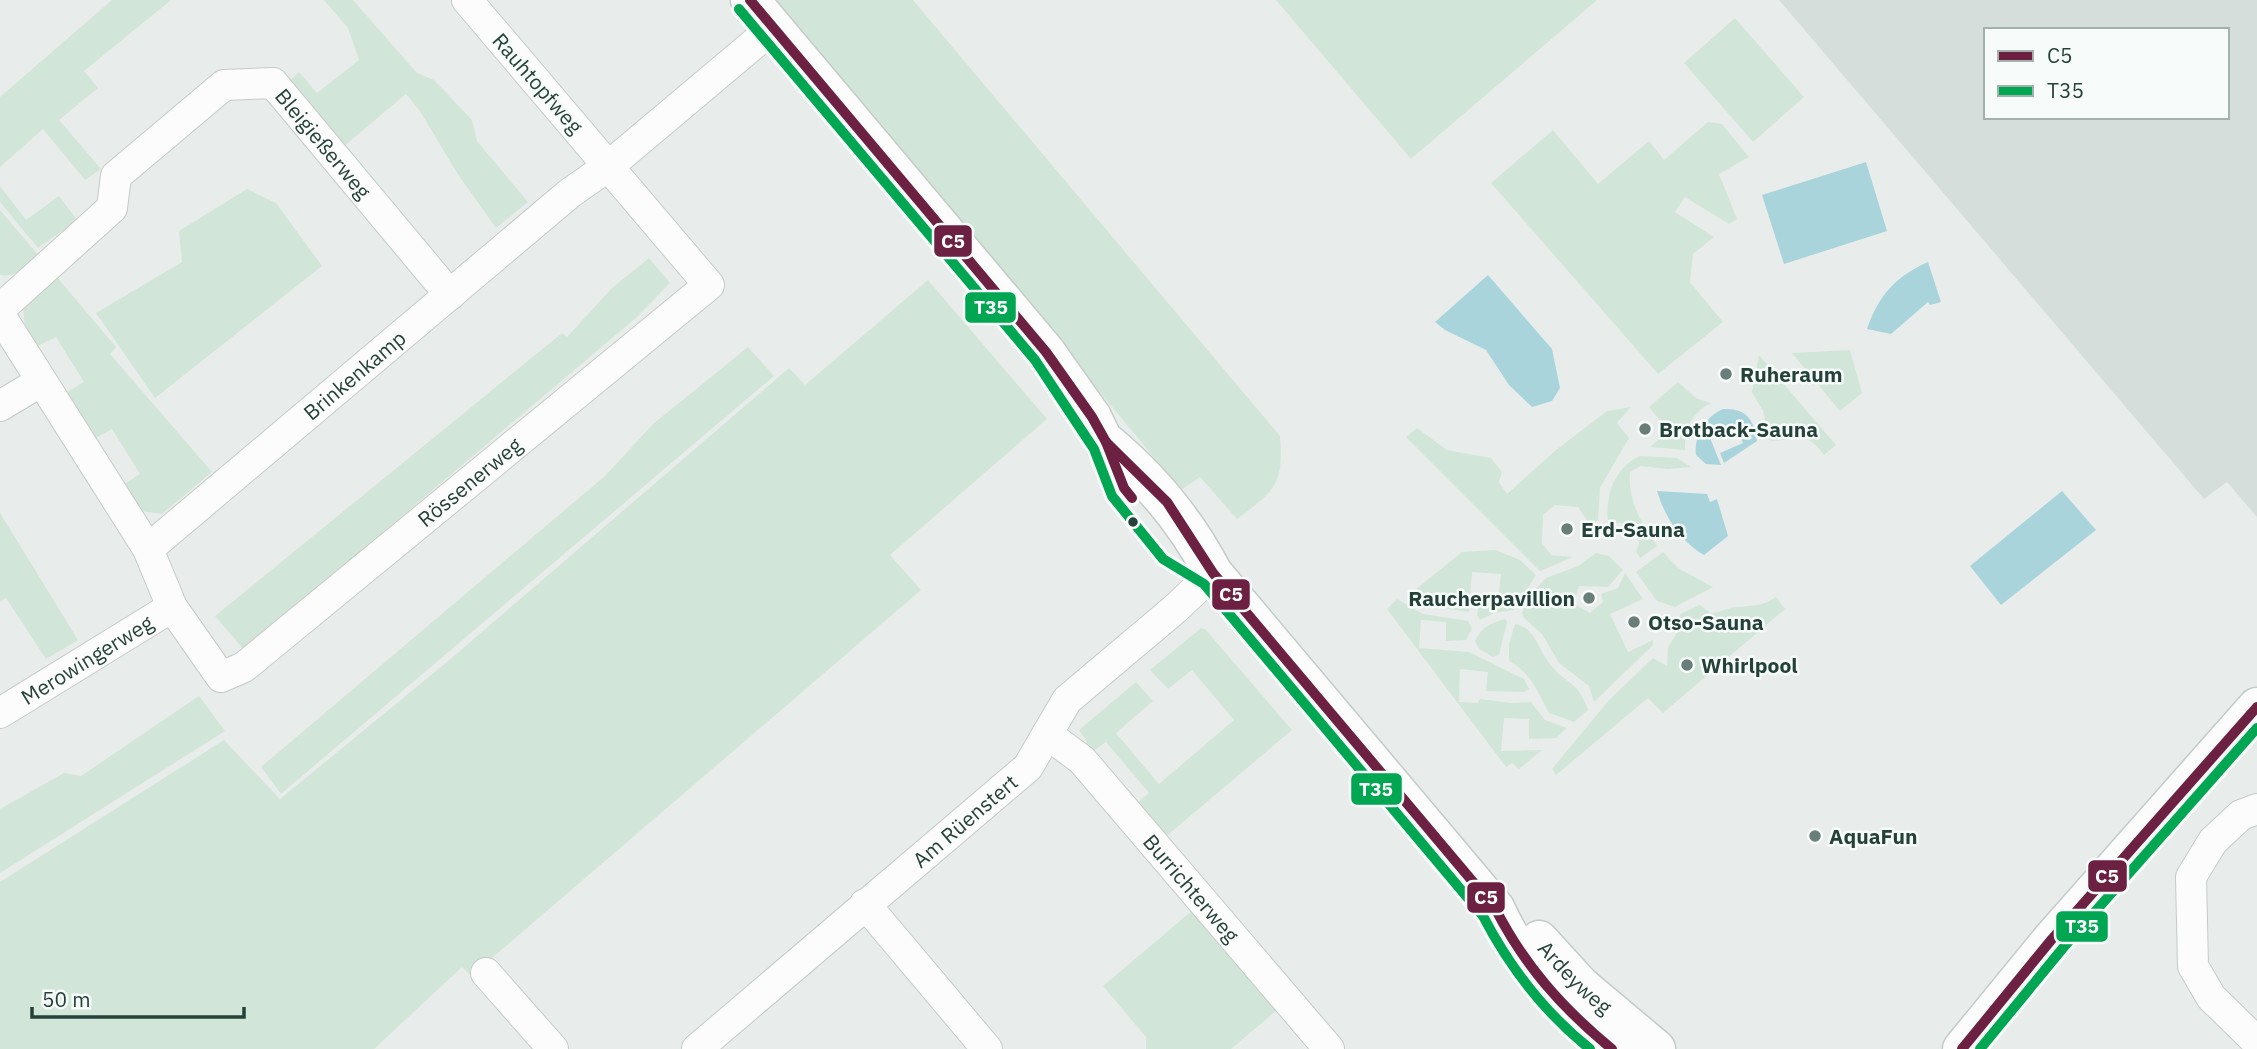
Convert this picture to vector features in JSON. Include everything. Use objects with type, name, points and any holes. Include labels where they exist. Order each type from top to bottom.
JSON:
[{"type":"main road","name":"Ardeyweg","points":[[762,14],[1045,352],[1106,442],[1124,488],[1174,550],[1213,573],[1495,908],[1514,948],[1525,963],[1562,1006],[1612,1049]]},
{"type":"main road","points":[[1963,1043],[2257,706]]},
{"type":"main road","name":"Ardeyweg","points":[[1495,908],[1534,934],[1581,986],[1656,1049]]},
{"type":"street","name":"Rauhtopfweg","points":[[467,0],[610,165]]},
{"type":"street","name":"Brinkenkamp","points":[[148,549],[570,193],[610,165],[762,14]]},
{"type":"street","name":"Bleigießerweg","points":[[0,309],[112,208],[116,176],[224,85],[273,83],[450,295]]},
{"type":"street","name":"Rössenerweg","points":[[148,549],[172,607],[221,677],[244,667],[709,285],[610,165]]},
{"type":"street","points":[[0,315],[148,549]]},
{"type":"street","points":[[0,406],[40,382]]},
{"type":"street","name":"Am Rüenstert","points":[[697,1049],[1028,767],[1067,700],[1175,610],[1213,573]]},
{"type":"street","name":"Merowingerweg","points":[[0,713],[172,607]]},
{"type":"street","name":"Burrichterweg","points":[[1047,734],[1082,760],[1329,1049]]},
{"type":"street","points":[[2257,809],[2241,815],[2213,841],[2191,877],[2193,966],[2211,997],[2257,1042]]},
{"type":"street","points":[[865,904],[988,1049]]},
{"type":"street","points":[[486,973],[553,1049]]},
{"type":"shaded area","points":[[1779,0],[2257,0],[2257,517],[2227,482],[2204,499]]},
{"type":"green space","points":[[112,0],[171,0],[84,71],[98,88],[59,120],[101,169],[85,180],[43,129],[0,167],[0,97]]},
{"type":"green space","points":[[324,0],[353,0],[417,73],[434,80],[472,120],[477,141],[528,202],[496,228],[457,173],[420,111],[406,94],[343,147],[289,81],[299,72],[317,93],[359,60],[348,28]]},
{"type":"green space","points":[[774,0],[913,0],[1280,436],[1278,476],[1260,501],[1237,519],[1200,477],[1181,490]]},
{"type":"green space","points":[[1276,0],[1597,0],[1411,159]]},
{"type":"green space","points":[[1735,18],[1804,97],[1753,142],[1684,63]]},
{"type":"green space","points":[[1708,122],[1722,124],[1749,157],[1719,174],[1737,219],[1729,224],[1685,197],[1675,212],[1714,237],[1693,254],[1690,282],[1723,322],[1658,374],[1491,183],[1553,130],[1598,184],[1649,141],[1664,160]]},
{"type":"green space","points":[[0,186],[26,220],[59,196],[77,220],[38,248],[0,202]]},
{"type":"green space","points":[[247,189],[276,203],[322,266],[155,398],[96,313],[182,262],[179,231]]},
{"type":"green space","points":[[0,210],[40,257],[11,275],[0,275]]},
{"type":"green space","points":[[649,258],[670,283],[637,317],[244,650],[215,616],[562,333],[567,337],[612,288]]},
{"type":"green space","points":[[56,276],[116,347],[110,354],[212,472],[162,514],[141,511],[120,487],[140,474],[112,429],[92,440],[64,394],[84,382],[56,337],[36,347],[25,328],[23,307]]},
{"type":"green space","points":[[928,280],[1047,419],[890,555],[921,590],[471,976],[462,967],[374,1049],[0,1049],[0,882],[224,740],[280,799],[447,662],[789,368],[805,385]]},
{"type":"green space","points":[[748,347],[774,376],[281,794],[261,767],[605,476],[653,424]]},
{"type":"green space","points":[[1850,350],[1862,393],[1840,411],[1792,353]]},
{"type":"green space","points":[[1759,355],[1836,445],[1824,455],[1806,439],[1770,441],[1763,411],[1752,392]]},
{"type":"green space","points":[[1678,382],[1696,398],[1711,403],[1690,422],[1685,450],[1650,447],[1669,431],[1649,407]]},
{"type":"green space","points":[[1631,407],[1617,423],[1629,438],[1600,488],[1598,520],[1590,525],[1578,507],[1555,505],[1543,515],[1542,543],[1551,555],[1573,557],[1540,571],[1406,437],[1417,428],[1447,450],[1491,458],[1502,472],[1499,482],[1507,494],[1556,450],[1607,411]]},
{"type":"green space","points":[[1640,456],[1677,458],[1691,467],[1668,469],[1640,466],[1630,472],[1633,502],[1657,546],[1640,558],[1636,551],[1639,544],[1637,533],[1627,525],[1608,522],[1607,512],[1610,492],[1618,475],[1624,467]]},
{"type":"green space","points":[[0,513],[78,640],[46,659],[6,598],[0,601]]},
{"type":"green space","points":[[1496,550],[1520,560],[1536,575],[1514,610],[1494,613],[1480,620],[1477,615],[1480,599],[1498,601],[1501,574],[1472,572],[1469,612],[1423,605],[1410,594],[1462,552]]},
{"type":"green space","points":[[1663,552],[1678,568],[1713,587],[1675,607],[1657,601],[1636,572]]},
{"type":"green space","points":[[1596,553],[1609,556],[1623,570],[1608,587],[1579,586],[1574,604],[1590,613],[1603,602],[1601,594],[1618,588],[1625,573],[1643,599],[1610,614],[1628,652],[1653,640],[1653,645],[1594,702],[1589,686],[1559,663],[1542,634],[1523,617],[1522,612],[1531,594],[1546,578],[1578,566]]},
{"type":"green space","points":[[1776,597],[1785,609],[1663,713],[1648,698],[1556,775],[1552,769],[1609,700],[1653,658],[1667,666],[1668,647],[1678,631],[1680,614],[1700,605],[1714,613],[1734,607],[1762,604]]},
{"type":"green space","points":[[1397,599],[1423,614],[1468,621],[1472,628],[1466,640],[1446,641],[1446,622],[1421,620],[1419,648],[1469,652],[1524,679],[1529,689],[1524,692],[1486,691],[1488,672],[1460,669],[1459,702],[1478,703],[1480,699],[1511,703],[1531,702],[1545,720],[1567,728],[1556,738],[1529,739],[1529,719],[1504,718],[1501,751],[1542,750],[1519,769],[1512,763],[1506,767],[1387,609]]},
{"type":"green space","points":[[1505,619],[1507,622],[1499,655],[1493,657],[1479,649],[1475,641],[1487,626]]},
{"type":"green space","points":[[1515,624],[1528,630],[1550,664],[1580,693],[1588,710],[1574,722],[1549,713],[1529,677],[1509,661],[1509,644]]},
{"type":"green space","points":[[1201,628],[1205,629],[1292,730],[1163,839],[1134,806],[1149,793],[1106,742],[1089,754],[1082,746],[1087,742],[1079,730],[1136,682],[1153,701],[1116,733],[1159,784],[1234,720],[1192,670],[1168,689],[1150,670]]},
{"type":"green space","points":[[199,696],[225,731],[0,873],[0,809],[64,773],[81,776]]},
{"type":"green space","points":[[1193,910],[1276,1011],[1231,1049],[1146,1049],[1146,1037],[1103,986]]},
{"type":"water","points":[[1866,162],[1887,231],[1784,264],[1762,195]]},
{"type":"water","points":[[1928,262],[1941,302],[1930,305],[1928,302],[1891,334],[1867,329],[1877,306],[1890,288],[1906,274]]},
{"type":"water","points":[[1488,275],[1552,349],[1560,388],[1552,401],[1532,407],[1509,385],[1486,350],[1445,330],[1435,322]]},
{"type":"water","points":[[1723,409],[1738,410],[1748,416],[1757,441],[1724,463],[1720,453],[1743,443],[1736,427],[1710,438],[1721,465],[1706,464],[1696,455],[1697,440],[1706,422]]},
{"type":"water","points":[[1657,491],[1707,494],[1710,502],[1717,499],[1728,536],[1704,555],[1674,528]]},
{"type":"water","points":[[2062,491],[2096,530],[2001,605],[1970,566]]},
{"type":"transit line","name":"C5","points":[[750,0],[1046,352],[1092,417],[1106,442],[1124,488],[1132,498]]},
{"type":"transit line","name":"T35","points":[[739,9],[1035,360],[1094,449],[1112,496],[1163,559],[1204,584],[1483,916],[1529,988],[1558,1020],[1590,1049]]},
{"type":"transit line","name":"C5","points":[[1106,442],[1167,502],[1213,573],[1495,908],[1518,948],[1546,984],[1577,1018],[1612,1049]]},
{"type":"transit line","name":"C5","points":[[1962,1049],[2052,939],[2257,707]]},
{"type":"transit line","name":"T35","points":[[1980,1049],[2063,948],[2257,728]]},
{"type":"place","name":"Ruheraum","points":[[1726,374]]},
{"type":"place","name":"Brotback-Sauna","points":[[1645,429]]},
{"type":"place","name":"Erd-Sauna","points":[[1567,529]]},
{"type":"place","name":"Raucherpavillion","points":[[1589,598]]},
{"type":"place","name":"Otso-Sauna","points":[[1634,622]]},
{"type":"place","name":"Whirlpool","points":[[1687,665]]},
{"type":"place","name":"AquaFun","points":[[1815,836]]}]
